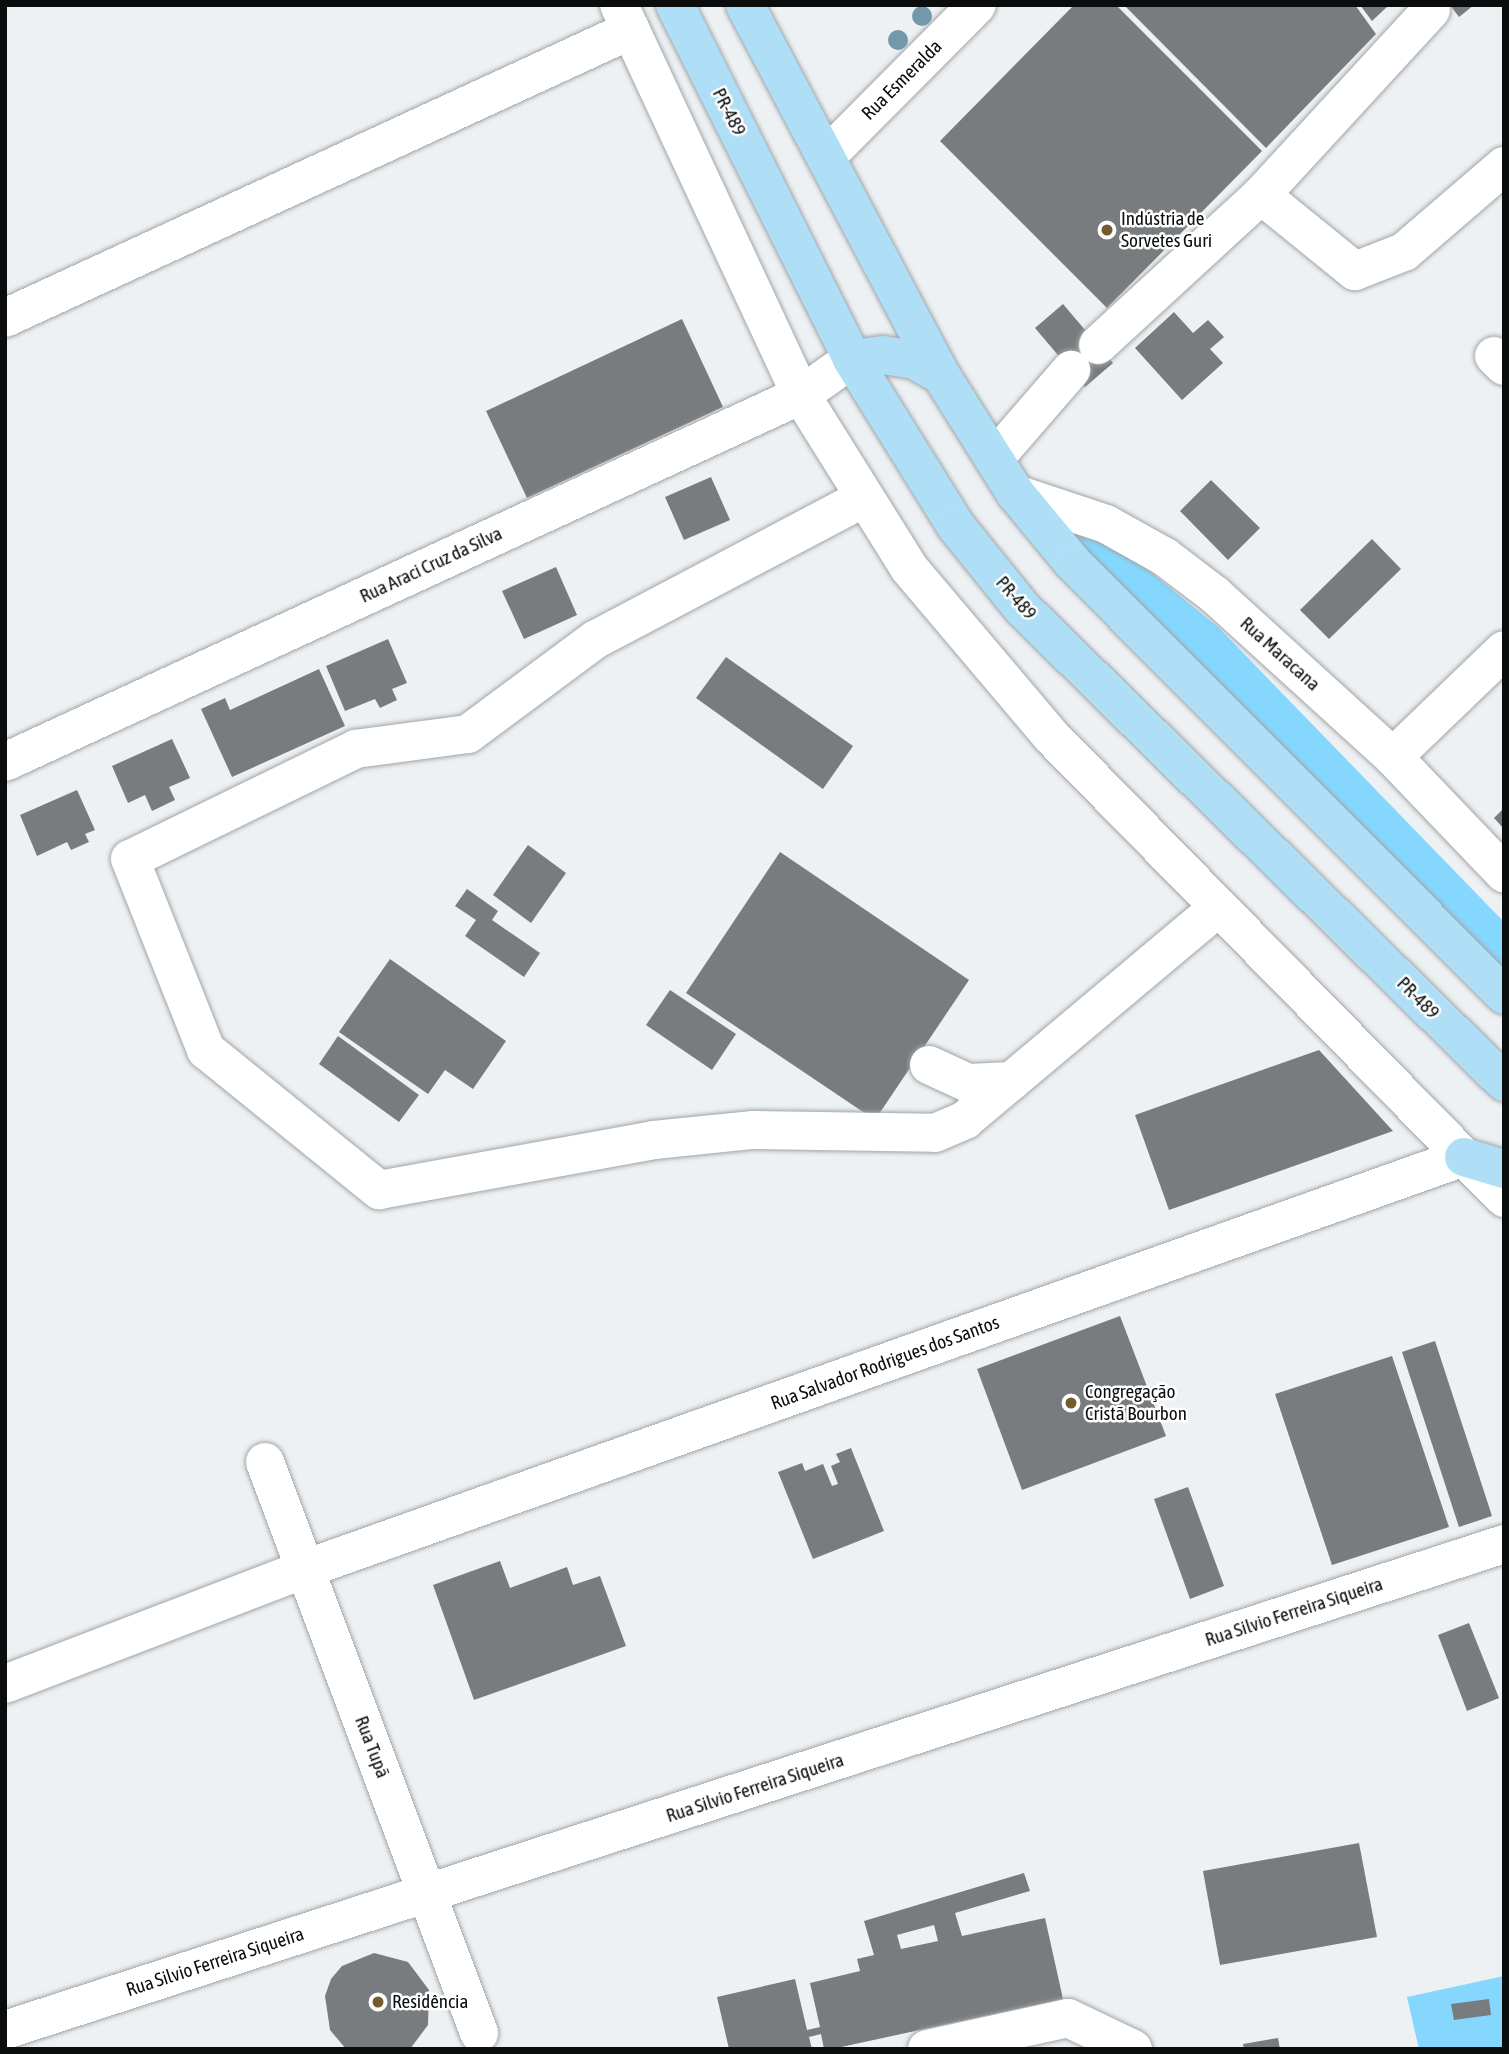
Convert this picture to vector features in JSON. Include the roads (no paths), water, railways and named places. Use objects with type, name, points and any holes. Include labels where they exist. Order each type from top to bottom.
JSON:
[{"type":"main road","name":"PR-489","points":[[675,5],[852,359],[956,527],[1023,608],[1504,1082]]},
{"type":"main road","points":[[745,5],[828,155],[941,375],[1016,494],[1073,563],[1504,995]]},
{"type":"main road","points":[[852,359],[883,355],[914,360],[941,375]]},
{"type":"main road","points":[[1464,1157],[1504,1169]]},
{"type":"street","name":"Rua Esmeralda","points":[[828,155],[977,5]]},
{"type":"street","points":[[994,458],[1084,358],[1261,195],[1430,10]]},
{"type":"street","points":[[5,318],[625,18],[801,395],[862,499],[909,569],[973,648],[1051,736],[1504,1198]]},
{"type":"street","points":[[1261,195],[1355,271],[1404,252],[1504,166]]},
{"type":"street","name":"Rua Araci Cruz da Silva","points":[[5,762],[801,395],[852,359]]},
{"type":"street","name":"Rua Maracana","points":[[1016,494],[1106,524],[1165,557],[1215,595],[1393,757],[1504,873]]},
{"type":"street","points":[[862,499],[596,639],[468,734],[356,748],[130,859],[206,1049],[379,1190],[654,1140],[752,1130],[935,1133],[965,1120],[1219,907]]},
{"type":"street","points":[[1393,757],[1504,650]]},
{"type":"street","points":[[929,1065],[968,1083],[1012,1081]]},
{"type":"street","name":"Rua Salvador Rodrigues dos Santos","points":[[5,1684],[306,1569],[1464,1157]]},
{"type":"street","name":"Rua Tupã","points":[[265,1462],[480,2033]]},
{"type":"street","name":"Rua Silvio Ferreira Siqueira","points":[[5,2030],[1504,1544]]},
{"type":"street","points":[[927,2049],[1068,2018],[1133,2049]]},
{"type":"place","name":"Indústria de Sorvetes Guri","points":[[1107,230]]},
{"type":"place","name":"Congregação Cristã Bourbon","points":[[1071,1403]]},
{"type":"place","name":"Residência","points":[[378,2002]]}]
